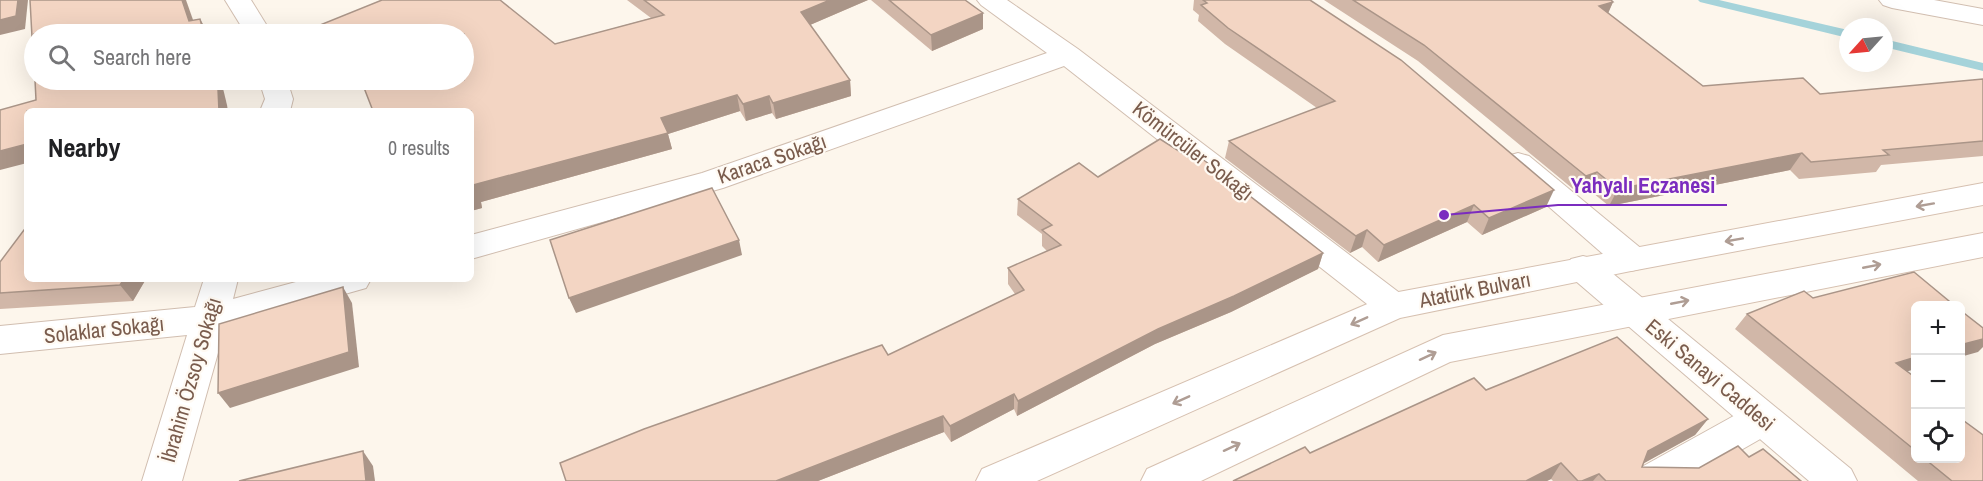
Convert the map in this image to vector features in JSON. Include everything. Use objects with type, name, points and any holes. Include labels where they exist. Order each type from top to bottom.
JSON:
[{"type":"street","points":[[238,0],[253,24]]},
{"type":"street","name":"Kömürcüler Sokağı","points":[[990,0],[1068,55],[1393,306]]},
{"type":"street","points":[[1892,0],[1983,17]]},
{"type":"street","name":"Karaca Sokağı","points":[[474,246],[712,181],[1068,55]]},
{"type":"street","points":[[276,90],[279,99],[276,108]]},
{"type":"street","points":[[1497,145],[1631,259]]},
{"type":"street","name":"Atatürk Bulvarı","points":[[996,481],[1393,306],[1583,268],[1983,194]]},
{"type":"street","points":[[1161,481],[1443,348],[1983,245]]},
{"type":"street","name":"Eski Sanayi Caddesi","points":[[1583,268],[1837,481]]},
{"type":"street","name":"İbrahim Özsoy Sokağı","points":[[162,481],[220,282]]},
{"type":"street","points":[[208,319],[343,282]]},
{"type":"street","name":"Solaklar Sokağı","points":[[0,340],[208,319]]},
{"type":"street","points":[[1652,481],[1762,419]]},
{"type":"building","points":[[0,0],[18,0],[16,16],[0,20]]},
{"type":"building","points":[[30,0],[182,0],[189,21],[200,19],[201,24],[31,24]]},
{"type":"building","points":[[382,0],[500,0],[555,44],[664,15],[644,0],[830,0],[801,12],[850,80],[773,103],[769,96],[743,104],[737,95],[661,118],[668,133],[474,185],[474,108],[372,108],[365,90],[474,90],[474,24],[322,24]]},
{"type":"building","points":[[889,0],[965,0],[983,13],[931,35]]},
{"type":"building","points":[[1203,0],[1310,0],[1401,60],[1554,190],[1489,218],[1474,205],[1384,245],[1367,230],[1356,236],[1229,141],[1335,101],[1228,28],[1201,5],[1207,3]]},
{"type":"building","points":[[1353,0],[1611,0],[1613,2],[1599,6],[1703,86],[1803,78],[1820,94],[1983,79],[1983,141],[1883,150],[1889,155],[1811,162],[1802,153],[1618,189],[1597,172],[1586,176],[1424,45]]},
{"type":"building","points":[[36,90],[218,90],[219,108],[24,108],[24,145],[0,151],[0,110],[36,100]]},
{"type":"building","points":[[1160,139],[1188,157],[1196,154],[1323,253],[1234,296],[1158,329],[1018,401],[1014,394],[950,426],[943,416],[776,481],[566,481],[560,463],[644,429],[882,345],[888,355],[1024,290],[1008,268],[1061,245],[1042,230],[1052,225],[1018,199],[1079,163],[1098,177]]},
{"type":"building","points":[[712,188],[739,240],[569,298],[550,240]]},
{"type":"building","points":[[24,230],[24,282],[122,282],[120,285],[0,293],[0,262]]},
{"type":"building","points":[[1914,272],[1949,301],[1911,301],[1911,358],[1896,363],[1911,374],[1911,447],[1747,314],[1804,291],[1813,298]]},
{"type":"building","points":[[343,287],[349,352],[218,393],[219,324]]},
{"type":"building","points":[[1965,314],[1983,328],[1983,339],[1965,344]]},
{"type":"building","points":[[1617,337],[1708,419],[1648,451],[1642,467],[1699,468],[1738,446],[1749,457],[1763,449],[1801,481],[1606,481],[1599,474],[1578,481],[1561,463],[1526,481],[1233,481],[1305,447],[1310,453],[1474,378],[1486,390]]},
{"type":"building","points":[[1965,422],[1983,435],[1983,481],[1952,481],[1930,463],[1965,463]]},
{"type":"building","points":[[363,451],[366,481],[239,481]]},
{"type":"waterway","points":[[1704,0],[1839,32]]},
{"type":"waterway","points":[[1893,45],[1983,67]]},
{"type":"place","name":"Yahyalı Eczanesi","points":[[1444,215]]}]
